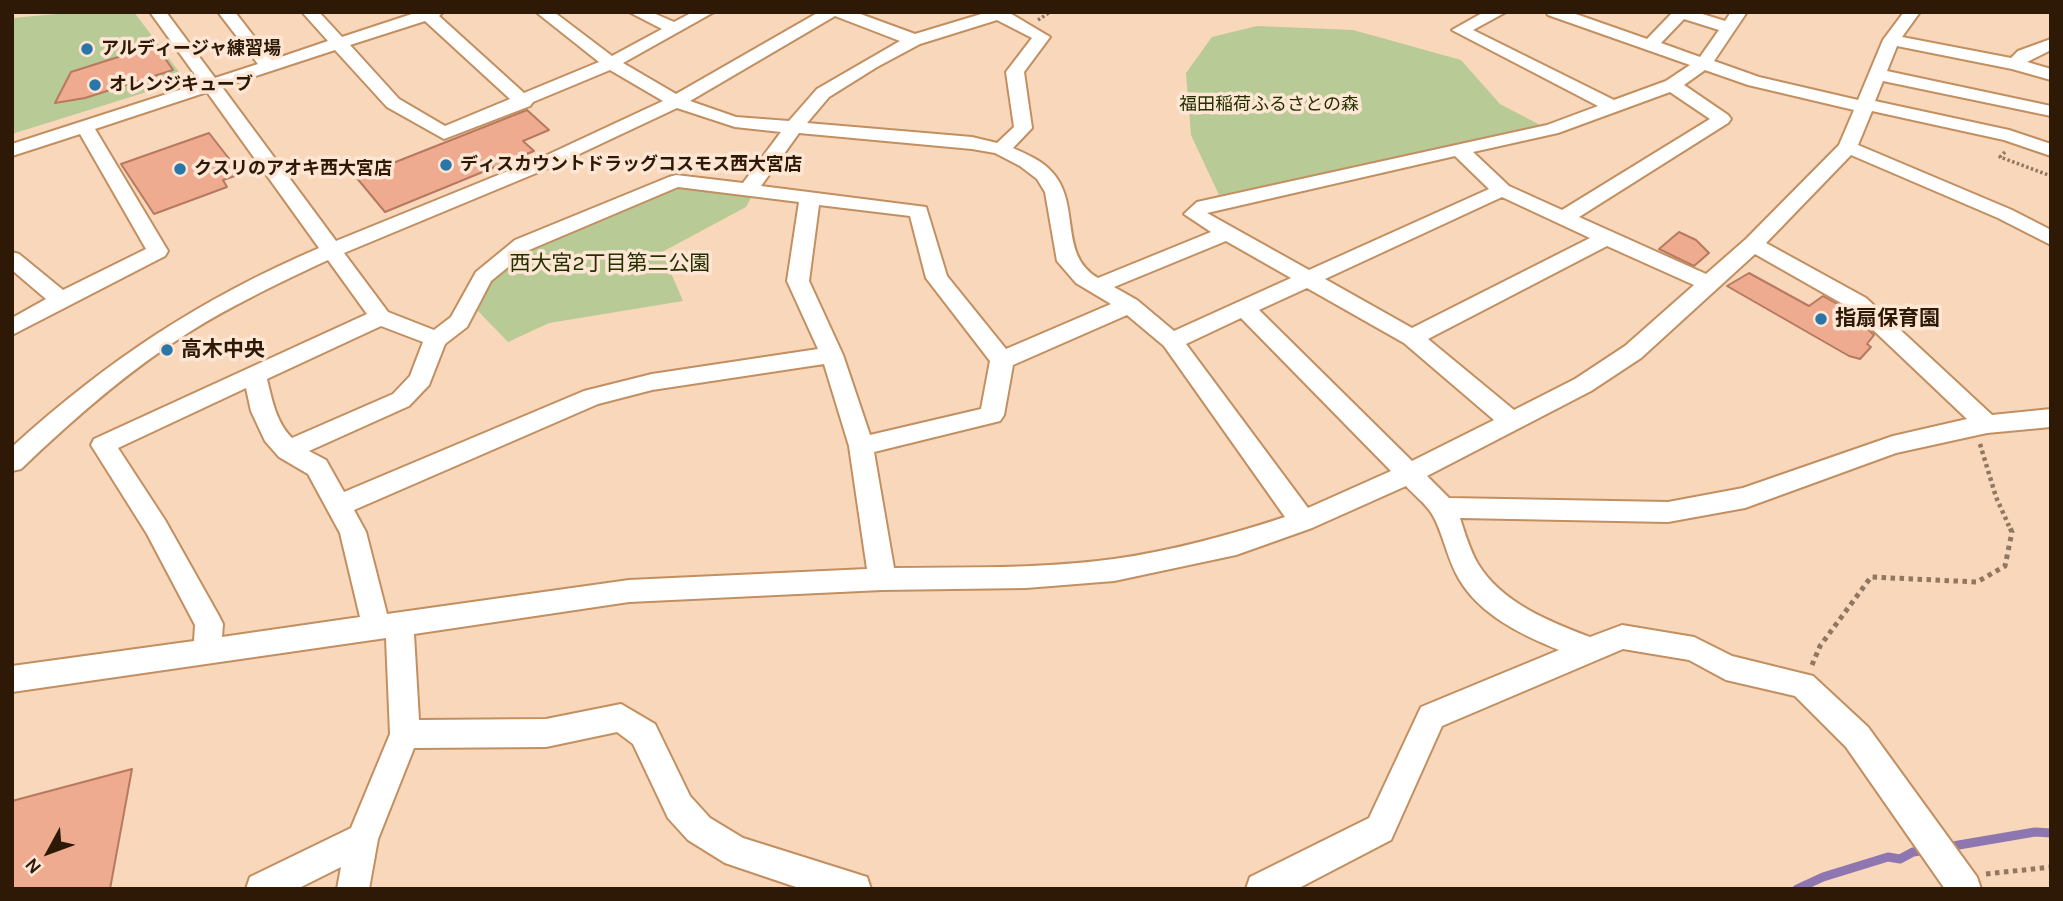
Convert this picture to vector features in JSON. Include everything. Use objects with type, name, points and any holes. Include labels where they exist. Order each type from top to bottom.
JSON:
[{"type":"street","points":[[158,12],[380,317],[436,339]]},
{"type":"street","points":[[226,12],[270,67]]},
{"type":"street","points":[[310,12],[393,103],[444,133],[524,102],[609,64],[706,12]]},
{"type":"street","points":[[544,12],[609,64],[704,115],[735,122],[972,143],[1001,149],[1027,162],[1044,175],[1055,191],[1067,261],[1083,278],[1129,305],[1171,341],[1303,521]]},
{"type":"street","points":[[637,12],[676,29]]},
{"type":"street","points":[[12,462],[111,374],[166,336],[250,288],[330,251],[547,163],[676,102],[831,12]]},
{"type":"street","points":[[839,12],[914,40]]},
{"type":"street","points":[[941,12],[958,27]]},
{"type":"street","points":[[1498,12],[1460,30],[1612,106]]},
{"type":"street","points":[[1554,12],[1754,81],[2017,139],[2051,150]]},
{"type":"street","points":[[12,679],[629,591],[882,579],[1026,577],[1114,570],[1236,544],[1303,521],[1407,475],[1613,367],[1753,244],[1849,147],[1891,40],[1912,12]]},
{"type":"street","points":[[12,150],[338,44],[401,17],[431,13],[524,102]]},
{"type":"street","points":[[1513,421],[1412,338],[1194,214],[1204,206],[1552,129],[1672,85],[1704,63],[1735,20],[1681,13],[1651,44]]},
{"type":"street","points":[[749,189],[793,127],[823,93],[914,40],[999,14],[1041,37],[1015,72],[1023,128],[1001,149]]},
{"type":"street","points":[[1891,40],[2015,64],[2051,75]]},
{"type":"street","points":[[2015,64],[2024,55],[2051,44]]},
{"type":"street","points":[[1877,74],[2051,111]]},
{"type":"street","points":[[1563,218],[1722,119],[1672,85]]},
{"type":"street","points":[[12,328],[158,251],[85,127]]},
{"type":"street","points":[[1849,147],[2005,214],[2051,239]]},
{"type":"street","points":[[1460,150],[1502,190],[1709,284]]},
{"type":"street","points":[[288,450],[401,400],[421,380],[426,359],[436,339],[459,322],[482,277],[522,245],[676,181],[919,211],[937,278],[1002,360],[992,415],[861,446]]},
{"type":"street","points":[[1171,341],[1310,280],[1502,190]]},
{"type":"street","points":[[810,197],[798,281],[832,355],[861,446],[882,579]]},
{"type":"street","points":[[1097,286],[1227,233]]},
{"type":"street","points":[[1412,338],[1606,238]]},
{"type":"street","points":[[1753,244],[1858,303],[1987,424]]},
{"type":"street","points":[[12,259],[61,300]]},
{"type":"street","points":[[1002,360],[1129,305]]},
{"type":"street","points":[[1245,309],[1407,475],[1443,508],[1472,577],[1498,604],[1528,625],[1591,650]]},
{"type":"street","points":[[207,652],[209,624],[156,527],[103,445],[380,317]]},
{"type":"street","points":[[337,506],[592,397],[652,382],[832,355]]},
{"type":"street","points":[[255,376],[263,411],[274,435],[288,450],[317,467],[353,532],[387,625],[405,734],[362,839],[353,889]]},
{"type":"street","points":[[1443,508],[1668,512],[1745,498],[1893,445],[1987,424],[2051,418]]},
{"type":"street","points":[[1262,889],[1380,829],[1431,716],[1622,637],[1694,649],[1726,667],[1803,685],[1857,737],[1961,884]]},
{"type":"street","points":[[405,734],[546,733],[621,718],[644,734],[679,807],[699,829],[736,852],[855,889]]},
{"type":"street","points":[[262,889],[362,839]]},
{"type":"path","points":[[2017,139],[2000,157],[2051,176]]},
{"type":"path","points":[[1803,685],[1820,646],[1871,577],[1977,582],[2005,566],[2012,532],[1996,497],[1980,443],[1987,424]]},
{"type":"path","points":[[1961,884],[2015,869],[2051,867]]},
{"type":"green space","name":"アルディージャ練習場","points":[[79,12],[134,12],[185,80],[12,134],[12,18]]},
{"type":"green space","name":"福田稲荷ふるさとの森","points":[[1257,26],[1353,30],[1461,60],[1500,104],[1540,125],[1466,144],[1219,195],[1191,135],[1186,73],[1212,37]]},
{"type":"green space","name":"西大宮2丁目第二公園","points":[[677,184],[753,194],[746,207],[662,252],[683,301],[549,323],[508,342],[478,311],[492,275],[526,247]]},
{"type":"building","name":"オレンジキューブ","points":[[156,45],[173,70],[85,98],[55,103],[71,72]]},
{"type":"building","points":[[527,110],[549,130],[523,141],[534,151],[385,212],[351,171],[378,161],[383,167]]},
{"type":"building","points":[[209,133],[241,174],[223,180],[227,187],[154,214],[121,164]]},
{"type":"building","points":[[1679,232],[1696,240],[1709,253],[1694,266],[1659,249]]},
{"type":"building","points":[[1749,273],[1809,306],[1823,296],[1848,310],[1874,335],[1867,344],[1871,347],[1860,359],[1849,356],[1727,286]]},
{"type":"building","points":[[132,769],[110,889],[12,889],[12,801]]},
{"type":"waterway","points":[[1947,847],[2035,832],[2051,833]]},
{"type":"waterway","points":[[1797,889],[1823,877],[1888,857],[1900,859],[1913,852],[1928,850]]},
{"type":"place","name":"アルディージャ練習場","points":[[87,49]]},
{"type":"place","name":"オレンジキューブ","points":[[95,85]]},
{"type":"place","name":"ディスカウントドラッグコスモス西大宮店","points":[[446,165]]},
{"type":"place","name":"クスリのアオキ西大宮店","points":[[180,169]]},
{"type":"place","name":"指扇保育園","points":[[1821,319]]},
{"type":"place","name":"高木中央","points":[[167,350]]}]
